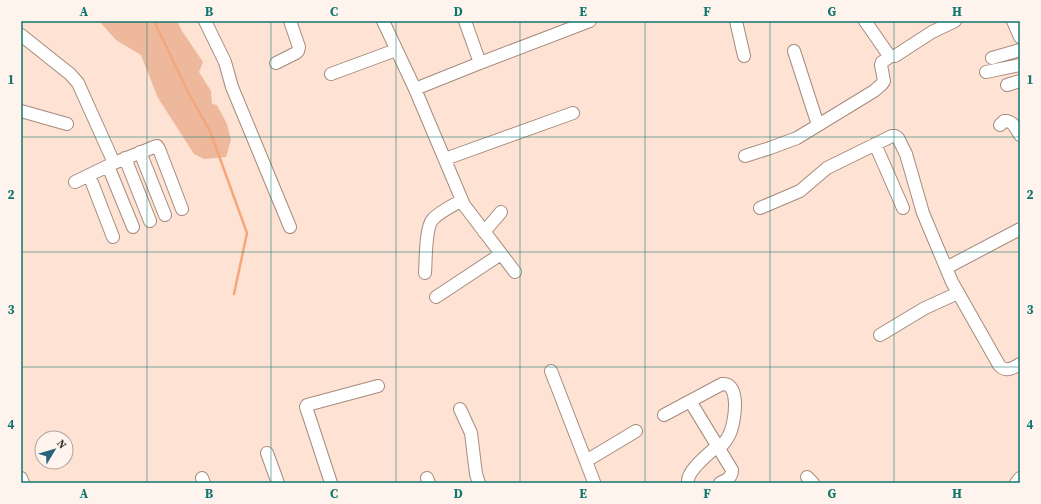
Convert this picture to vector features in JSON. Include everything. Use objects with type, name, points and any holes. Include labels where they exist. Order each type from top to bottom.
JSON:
[{"type":"street","points":[[205,21],[225,62],[232,87],[290,227]]},
{"type":"street","points":[[276,63],[298,51],[299,47],[290,21]]},
{"type":"street","points":[[383,21],[415,89],[462,200],[468,211],[515,272]]},
{"type":"street","points":[[464,21],[480,63]]},
{"type":"street","points":[[736,21],[744,56]]},
{"type":"street","points":[[865,21],[888,54],[891,56]]},
{"type":"street","points":[[1013,21],[1020,37]]},
{"type":"street","points":[[415,89],[590,22]]},
{"type":"street","points":[[745,156],[797,138],[874,91],[884,81],[881,65],[882,62],[891,56],[895,56],[932,32],[951,22]]},
{"type":"street","points":[[23,39],[70,74],[78,83],[116,163],[150,220]]},
{"type":"street","points":[[331,74],[396,50]]},
{"type":"street","points":[[992,58],[1020,50]]},
{"type":"street","points":[[794,51],[818,124]]},
{"type":"street","points":[[986,72],[1020,65]]},
{"type":"street","points":[[1008,86],[1020,82]]},
{"type":"street","points":[[21,111],[67,124]]},
{"type":"street","points":[[445,159],[573,113]]},
{"type":"street","points":[[1000,125],[1004,121],[1010,122],[1020,135]]},
{"type":"street","points":[[760,208],[800,191],[827,168],[875,144],[895,136],[898,138],[906,154],[923,213],[958,293],[999,365],[1003,369],[1010,370],[1020,364]]},
{"type":"street","points":[[875,144],[903,208]]},
{"type":"street","points":[[75,182],[140,152],[157,146],[182,208]]},
{"type":"street","points":[[140,152],[165,215]]},
{"type":"street","points":[[116,163],[133,228]]},
{"type":"street","points":[[89,175],[113,237]]},
{"type":"street","points":[[425,274],[428,231],[430,224],[434,218],[462,200]]},
{"type":"street","points":[[484,232],[501,212]]},
{"type":"street","points":[[946,268],[1020,229]]},
{"type":"street","points":[[436,297],[501,254]]},
{"type":"street","points":[[880,335],[925,308],[958,293]]},
{"type":"street","points":[[551,370],[586,461],[592,483]]},
{"type":"street","points":[[664,415],[722,384],[725,383],[733,391],[735,402],[730,434],[718,447],[699,462],[689,476],[688,483]]},
{"type":"street","points":[[331,483],[306,407],[310,403],[378,386]]},
{"type":"street","points":[[690,401],[732,470],[732,475],[730,478],[720,483]]},
{"type":"street","points":[[460,408],[471,434],[476,474],[479,483]]},
{"type":"street","points":[[586,461],[636,431]]},
{"type":"street","points":[[266,453],[278,483]]},
{"type":"street","points":[[21,478],[23,483]]},
{"type":"street","points":[[1016,483],[1020,478]]},
{"type":"shaded area","points":[[99,21],[177,21],[203,62],[199,72],[211,91],[212,104],[217,105],[227,124],[231,140],[226,157],[204,159],[194,154],[158,98],[141,55],[116,40]]},
{"type":"waterway","points":[[154,21],[189,94],[210,131],[247,233],[234,294]]}]
